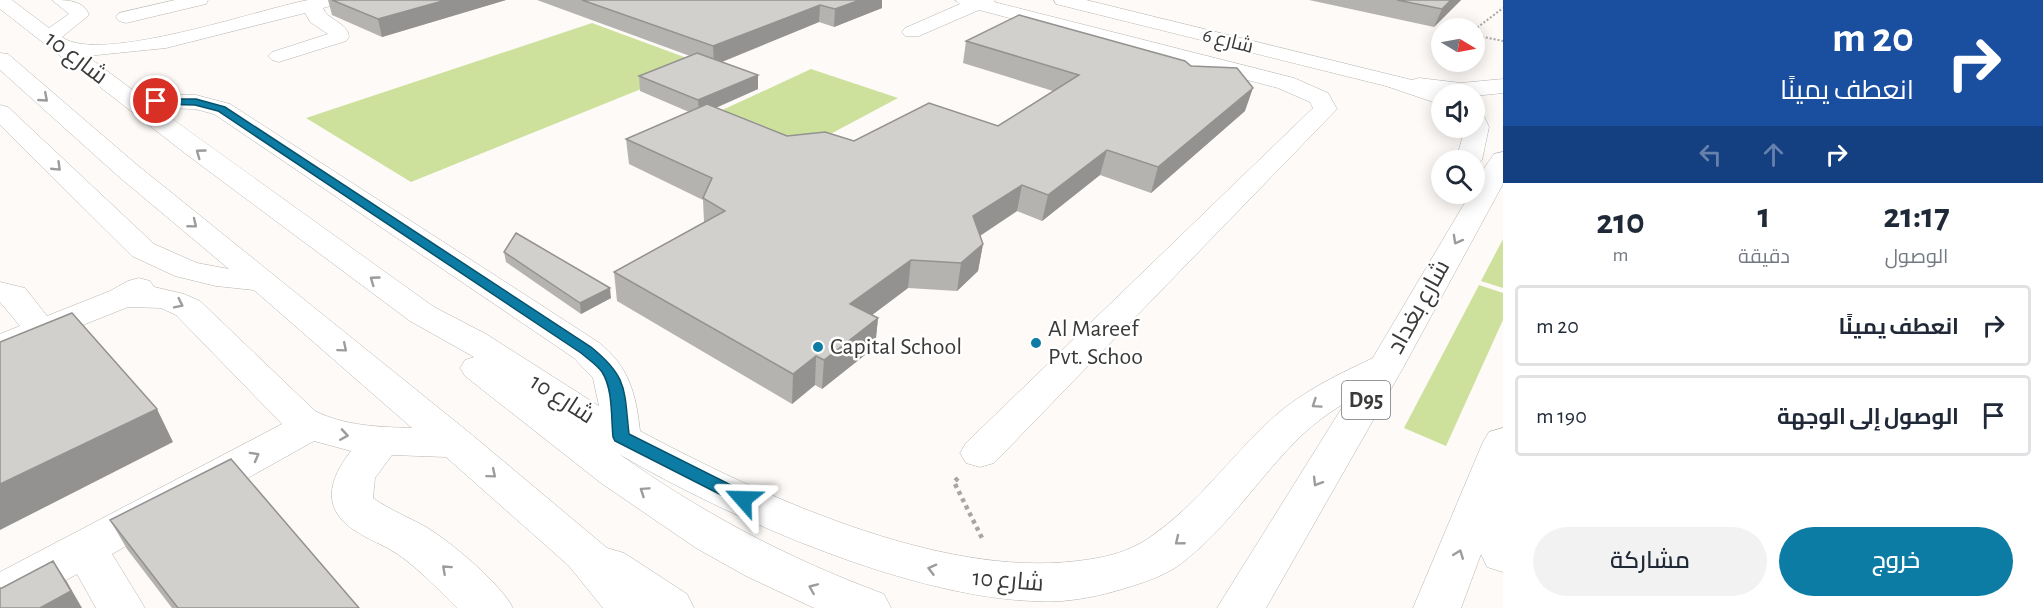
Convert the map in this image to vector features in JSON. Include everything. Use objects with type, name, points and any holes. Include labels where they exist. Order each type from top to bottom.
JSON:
[{"type":"street","name":"شارع 10","points":[[0,0],[195,149],[422,314],[464,335],[621,437],[747,500],[869,550],[968,579],[1006,585],[1043,586],[1100,579],[1141,566],[1166,551],[1200,521],[1280,434],[1309,409],[1345,385],[1386,366]]},
{"type":"street","points":[[57,44],[79,15],[79,12],[61,0]]},
{"type":"street","points":[[126,17],[199,0]]},
{"type":"street","name":"شارع 6","points":[[1063,0],[1394,81],[1431,94]]},
{"type":"street","points":[[912,32],[976,1],[1300,87],[1320,98],[1325,109],[980,453]]},
{"type":"street","points":[[57,44],[122,49],[185,38],[321,2]]},
{"type":"street","points":[[279,56],[339,37],[339,32],[315,16],[321,2]]},
{"type":"street","points":[[104,80],[136,57],[185,38]]},
{"type":"street","name":"شارع 10","points":[[0,59],[127,170],[263,281],[585,553],[631,608]]},
{"type":"street","name":"شارع 6","points":[[1394,81],[1461,90],[1503,86]]},
{"type":"street","points":[[133,101],[196,102],[222,109],[586,350],[606,367],[612,377],[616,388],[621,437]]},
{"type":"street","points":[[0,112],[143,250],[164,263],[203,276],[263,281]]},
{"type":"street","name":"شارع بغداد","points":[[1241,608],[1386,366],[1467,204]]},
{"type":"street","points":[[0,347],[122,298],[144,284],[164,263]]},
{"type":"street","points":[[0,292],[13,295],[41,330]]},
{"type":"street","points":[[122,298],[146,296],[178,301],[188,308],[288,408],[310,426],[340,435],[457,444]]},
{"type":"street","points":[[422,314],[447,343],[480,370],[566,436],[652,497],[744,555],[834,597],[867,608]]},
{"type":"street","points":[[0,594],[310,426]]},
{"type":"street","points":[[384,439],[356,474],[352,486],[352,497],[357,508],[365,516],[420,546],[489,608]]},
{"type":"street","points":[[1501,448],[1498,509],[1503,554]]},
{"type":"street","points":[[1437,608],[1501,448]]},
{"type":"street","points":[[85,549],[121,608]]},
{"type":"street","points":[[585,553],[640,586],[670,608]]},
{"type":"path","points":[[1485,24],[1503,8]]},
{"type":"path","points":[[1485,36],[1503,41]]},
{"type":"path","points":[[980,453],[954,482],[1006,585]]},
{"type":"green space","points":[[592,23],[703,64],[411,182],[306,118]]},
{"type":"green space","points":[[811,69],[898,98],[806,147],[718,112]]},
{"type":"green space","points":[[1503,239],[1503,288],[1481,281]]},
{"type":"green space","points":[[1479,285],[1503,293],[1503,320],[1446,446],[1404,428]]},
{"type":"building","points":[[332,0],[446,0],[378,19]]},
{"type":"building","points":[[582,0],[860,0],[835,9],[820,5],[713,46]]},
{"type":"building","points":[[1397,0],[1451,0],[1442,9]]},
{"type":"building","points":[[1019,15],[1185,61],[1191,66],[1237,68],[1253,88],[1158,167],[1107,150],[1048,195],[1022,185],[973,216],[983,244],[961,263],[911,260],[850,304],[878,318],[824,360],[816,356],[793,374],[614,272],[725,211],[703,198],[712,178],[626,139],[707,104],[787,136],[825,132],[854,141],[929,103],[998,126],[1079,75],[966,41]]},
{"type":"building","points":[[697,53],[758,75],[698,100],[639,76]]},
{"type":"building","points":[[516,233],[610,288],[580,303],[504,252]]},
{"type":"building","points":[[72,313],[157,409],[0,484],[0,342]]},
{"type":"building","points":[[231,459],[359,608],[178,608],[110,520]]},
{"type":"building","points":[[53,561],[71,591],[40,608],[0,608],[0,588]]},
{"type":"place","name":"Al Mareef Pvt. Schoo","points":[[1036,343]]},
{"type":"place","name":"Capital School","points":[[818,347]]},
{"type":"route","points":[[156,101],[196,102],[222,109],[586,350],[606,367],[612,377],[616,388],[621,437],[666,462],[743,499]]}]
